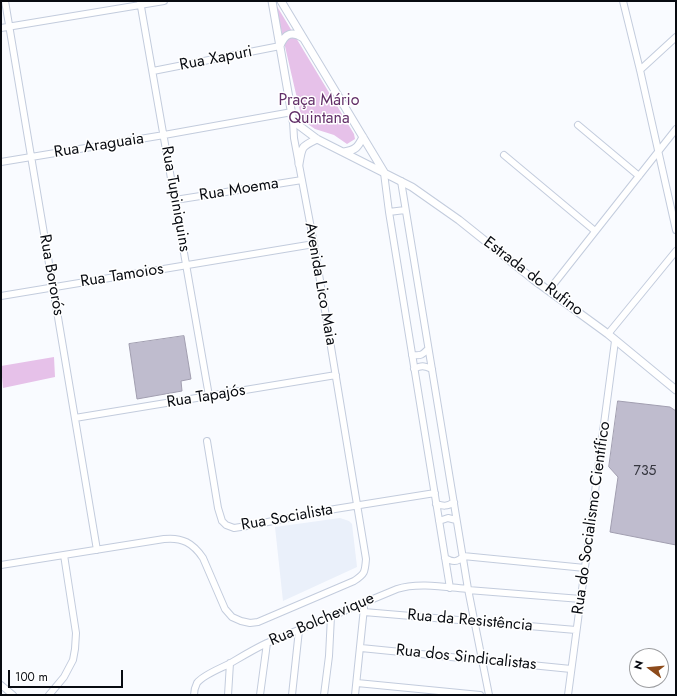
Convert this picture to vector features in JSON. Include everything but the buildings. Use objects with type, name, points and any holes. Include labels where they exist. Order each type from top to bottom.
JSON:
[{"type":"street","name":"Rua Bororós","points":[[5,1],[97,550]]},
{"type":"street","points":[[1,28],[141,3],[164,1]]},
{"type":"street","name":"Avenida Lico Maia","points":[[97,550],[164,539],[174,538],[183,540],[198,551],[203,558],[225,609],[232,617],[250,623],[258,622],[354,581],[362,576],[365,567],[366,559],[358,506],[314,244],[294,138],[292,112],[272,1]]},
{"type":"street","points":[[280,1],[384,173],[450,588]]},
{"type":"street","points":[[623,1],[676,230]]},
{"type":"street","name":"Rua Tupiniquins","points":[[141,3],[209,396]]},
{"type":"street","points":[[280,46],[282,41],[290,34],[295,34],[303,38]]},
{"type":"street","points":[[640,70],[676,37]]},
{"type":"street","name":"Rua Xapuri","points":[[153,71],[280,46]]},
{"type":"street","name":"Rua Araguaia","points":[[1,162],[292,112]]},
{"type":"street","name":"Estrada do Rufino","points":[[293,121],[317,139],[412,187],[459,220],[534,280],[608,334],[676,390]]},
{"type":"street","points":[[578,125],[639,176]]},
{"type":"street","points":[[549,290],[676,129]]},
{"type":"street","points":[[344,152],[352,151],[358,146],[363,137]]},
{"type":"street","points":[[300,164],[301,152],[304,145],[317,139]]},
{"type":"street","points":[[504,155],[595,231]]},
{"type":"street","name":"Rua Moema","points":[[175,200],[302,180]]},
{"type":"street","points":[[401,181],[468,590],[490,695]]},
{"type":"street","points":[[389,212],[405,210]]},
{"type":"street","name":"Rua Tamoios","points":[[1,296],[314,244]]},
{"type":"street","points":[[608,334],[676,251]]},
{"type":"street","name":"Rua do Socialismo Científico","points":[[568,695],[615,341]]},
{"type":"street","points":[[412,355],[422,355],[428,348]]},
{"type":"street","points":[[414,369],[424,366],[432,369]]},
{"type":"street","name":"Rua Tapajós","points":[[75,418],[336,375]]},
{"type":"street","name":"Rua Socialista","points":[[207,441],[218,508],[222,520],[226,525],[234,528],[334,509],[435,494]]},
{"type":"street","points":[[436,504],[446,506],[454,502]]},
{"type":"street","points":[[439,521],[448,518],[456,520]]},
{"type":"street","points":[[1,566],[97,550]]},
{"type":"street","points":[[49,695],[64,677],[73,660],[76,649],[76,633],[64,555]]},
{"type":"street","points":[[445,558],[450,561],[454,561],[461,559],[463,556],[586,568]]},
{"type":"street","name":"Rua Bolchevique","points":[[194,695],[197,683],[208,674],[267,643],[405,586],[414,585],[581,599]]},
{"type":"street","points":[[356,695],[365,602]]},
{"type":"street","name":"Rua da Resistência","points":[[364,612],[576,630]]},
{"type":"street","points":[[324,695],[329,656],[331,616]]},
{"type":"street","points":[[292,695],[299,630]]},
{"type":"street","points":[[260,695],[267,643]]},
{"type":"street","name":"Rua dos Sindicalistas","points":[[361,648],[571,669]]},
{"type":"street","points":[[228,695],[230,663]]},
{"type":"street","points":[[356,683],[480,695]]},
{"type":"street","points":[[1,685],[13,695]]},
{"type":"shaded area","points":[[340,518],[349,521],[352,524],[357,567],[283,601],[275,527]]},
{"type":"green space","name":"Praça Mário Quintana","points":[[275,3],[354,134],[355,139],[347,144],[334,135],[315,129],[302,120]]},
{"type":"green space","points":[[54,357],[55,377],[3,388],[1,366]]}]
